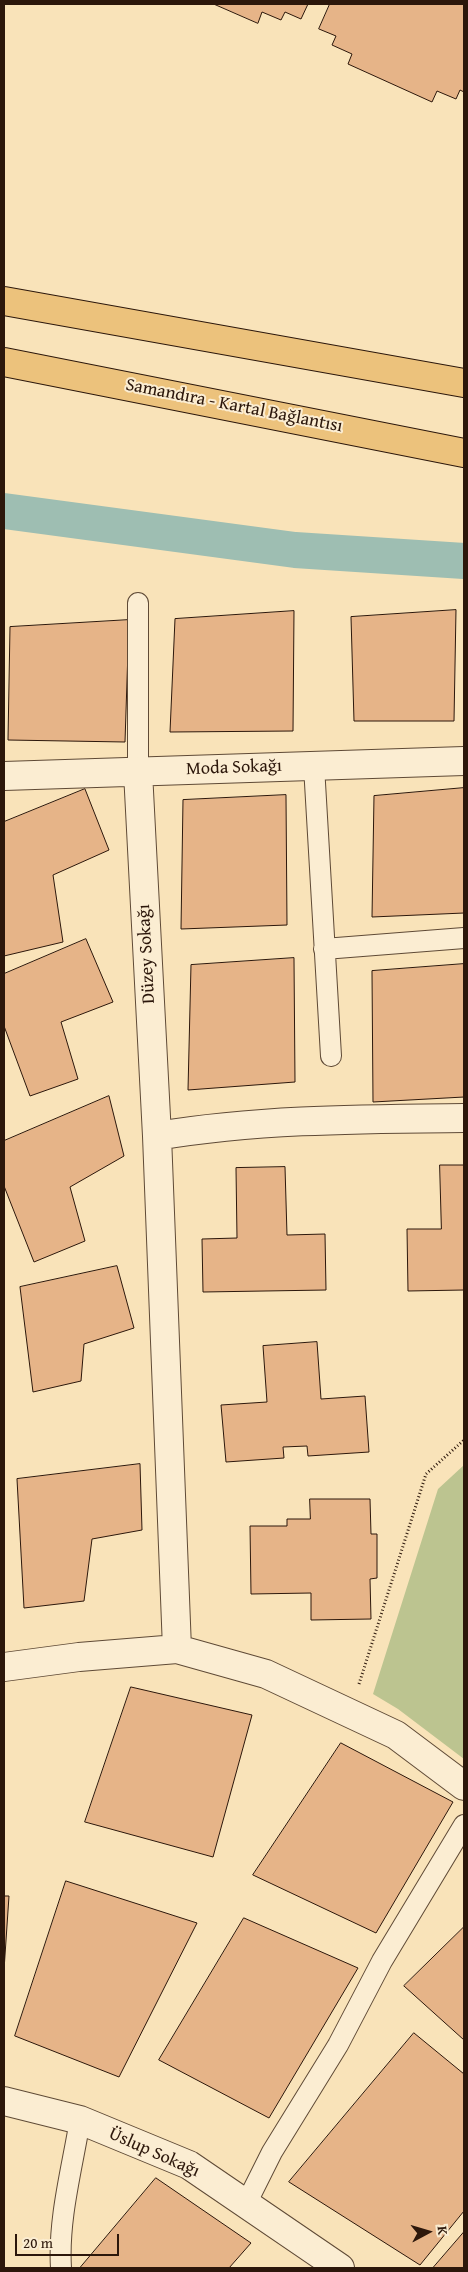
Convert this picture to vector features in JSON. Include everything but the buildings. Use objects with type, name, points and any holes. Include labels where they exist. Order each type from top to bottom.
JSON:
[{"type":"highway","points":[[4,301],[464,383]]},
{"type":"highway","name":"Samandıra - Kartal Bağlantısı","points":[[4,362],[464,453]]},
{"type":"street","name":"Moda Sokağı","points":[[4,776],[464,760]]},
{"type":"street","name":"Düzey Sokağı","points":[[138,772],[157,1136],[176,1649]]},
{"type":"street","points":[[157,1136],[198,1129],[316,1120],[464,1118]]},
{"type":"street","points":[[4,1668],[78,1657],[176,1649],[266,1674],[350,1713],[396,1735],[464,1786]]},
{"type":"street","name":"Üslup Sokağı","points":[[4,2101],[80,2120],[189,2165],[340,2268]]},
{"type":"lane","points":[[138,603],[138,772]]},
{"type":"lane","points":[[314,766],[331,1056]]},
{"type":"lane","points":[[324,949],[464,938]]},
{"type":"lane","points":[[246,2204],[272,2152],[338,2045],[382,1961],[464,1825]]},
{"type":"lane","points":[[61,2268],[60,2250],[63,2222],[80,2120]]},
{"type":"path","points":[[350,1713],[426,1474],[464,1440]]},
{"type":"green space","points":[[464,1465],[464,1759],[398,1709],[373,1694],[438,1489]]},
{"type":"waterway","points":[[4,511],[295,550],[464,561]]}]
